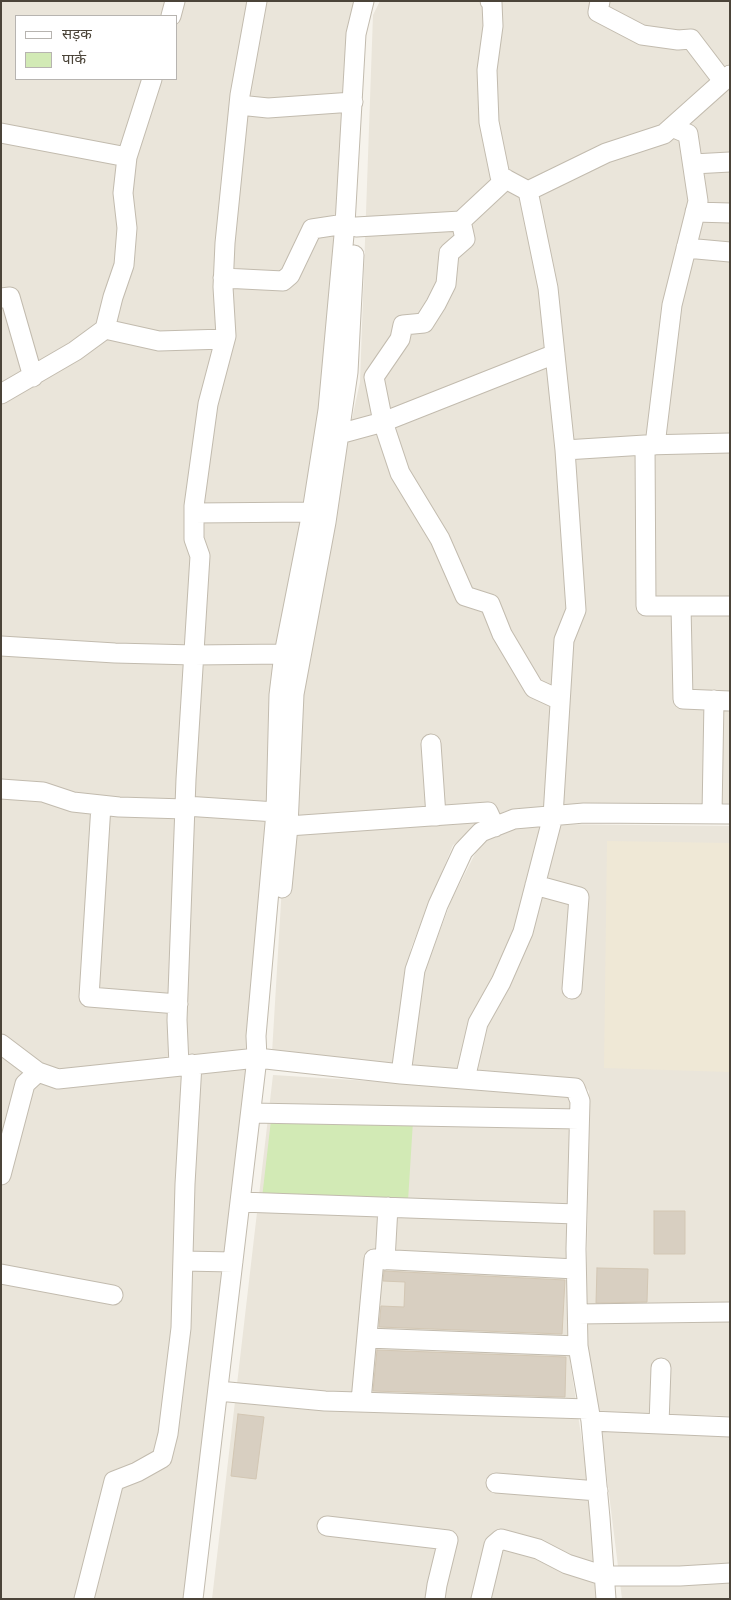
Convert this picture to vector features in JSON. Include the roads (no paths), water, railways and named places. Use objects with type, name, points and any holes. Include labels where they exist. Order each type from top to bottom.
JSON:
[{"type":"street","points":[[171,15],[175,1]]},
{"type":"street","points":[[84,1599],[114,1481],[138,1472],[162,1458],[168,1434],[181,1328],[186,1064],[178,1004],[185,807],[200,556],[194,539],[194,513],[208,404],[225,340],[223,278],[225,243],[239,105],[257,1]]},
{"type":"street","points":[[257,1058],[268,1038],[288,826],[294,694],[326,522],[348,372],[353,102],[356,34],[364,1]]},
{"type":"street","points":[[193,1599],[257,1058],[256,1036],[276,812],[279,695],[284,654],[312,512],[328,410],[350,226],[364,60],[374,1]]},
{"type":"street","points":[[465,1079],[478,1023],[502,982],[524,932],[553,816],[564,640],[576,610],[565,450],[548,288],[528,191],[500,176],[489,122],[487,70],[493,26],[492,3],[490,1]]},
{"type":"street","points":[[528,191],[606,153],[664,134],[727,78],[691,39],[678,40],[642,35],[598,12],[600,1]]},
{"type":"street","points":[[1,394],[75,351],[105,329],[124,265],[127,228],[123,193],[127,157],[152,80]]},
{"type":"street","points":[[239,105],[268,108],[353,102]]},
{"type":"street","points":[[672,127],[688,134],[698,200],[672,305],[650,445],[646,606],[730,606]]},
{"type":"street","points":[[1,133],[127,157]]},
{"type":"street","points":[[693,164],[730,162]]},
{"type":"street","points":[[223,278],[282,281],[290,275],[312,229],[460,221],[506,179]]},
{"type":"street","points":[[695,212],[730,213]]},
{"type":"street","points":[[460,221],[465,239],[449,253],[446,284],[436,304],[424,323],[403,325],[400,339],[374,376],[383,422],[400,473],[440,539],[465,596],[490,604],[502,634],[534,688],[560,700]]},
{"type":"street","points":[[686,248],[730,252]]},
{"type":"street","points":[[1,298],[10,297],[32,377]]},
{"type":"street","points":[[105,329],[159,341],[225,340]]},
{"type":"street","points":[[339,434],[383,422],[555,354]]},
{"type":"street","points":[[565,450],[650,445],[730,444]]},
{"type":"street","points":[[194,513],[312,512]]},
{"type":"street","points":[[401,1074],[415,970],[438,905],[463,851],[481,832],[514,819],[584,813],[721,814],[722,700],[683,699],[681,606]]},
{"type":"street","points":[[1,646],[115,653],[194,655],[284,654]]},
{"type":"street","points":[[431,744],[436,816]]},
{"type":"street","points":[[1,789],[43,792],[73,802],[102,805],[276,812]]},
{"type":"street","points":[[102,805],[89,997],[178,1004]]},
{"type":"street","points":[[288,826],[488,812],[495,827]]},
{"type":"street","points":[[536,885],[579,897],[572,989]]},
{"type":"street","points":[[1,1044],[38,1072],[58,1079],[257,1058],[401,1074],[574,1088],[580,1100],[576,1214],[578,1346],[598,1491],[606,1599]]},
{"type":"street","points":[[1,1175],[25,1084],[38,1072]]},
{"type":"street","points":[[251,1113],[579,1119]]},
{"type":"street","points":[[241,1202],[576,1214]]},
{"type":"street","points":[[385,1260],[388,1207]]},
{"type":"street","points":[[361,1401],[374,1260],[576,1269]]},
{"type":"street","points":[[183,1262],[234,1262]]},
{"type":"street","points":[[1,1274],[113,1295]]},
{"type":"street","points":[[578,1314],[730,1312]]},
{"type":"street","points":[[367,1338],[578,1346]]},
{"type":"street","points":[[659,1424],[661,1368]]},
{"type":"street","points":[[218,1391],[326,1401],[361,1401],[589,1415],[659,1424],[730,1426]]},
{"type":"street","points":[[496,1483],[598,1491]]},
{"type":"street","points":[[328,1526],[448,1540],[435,1599]]},
{"type":"street","points":[[481,1599],[494,1545],[501,1539],[538,1548],[567,1564],[605,1576],[680,1576],[730,1573]]}]
